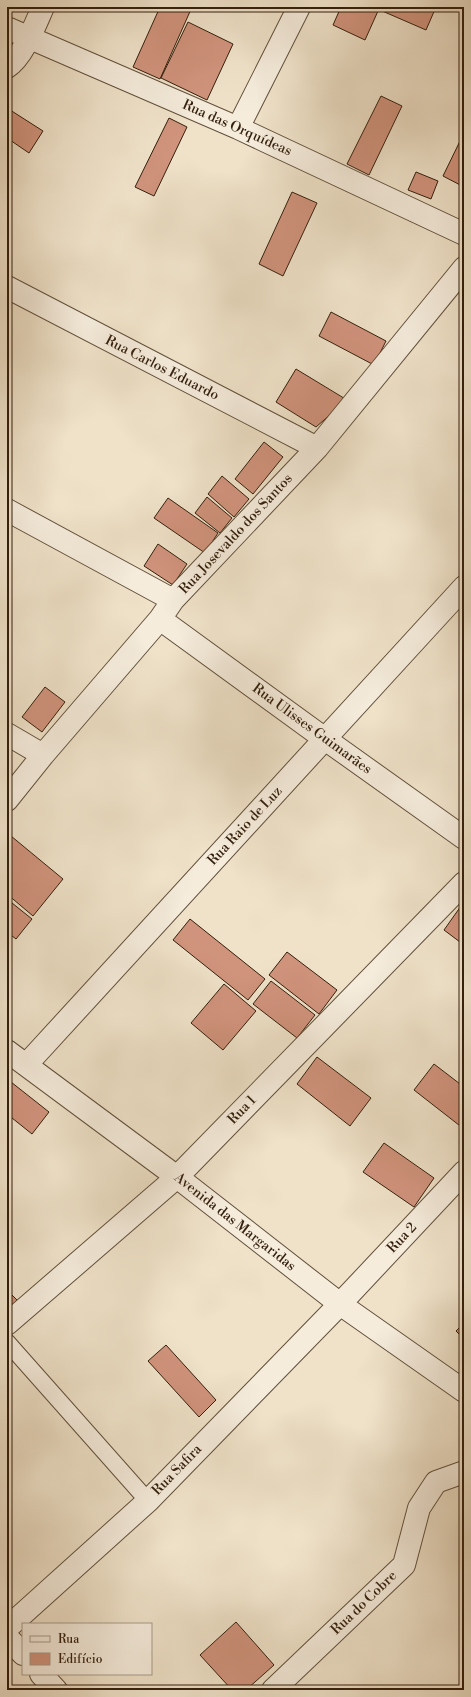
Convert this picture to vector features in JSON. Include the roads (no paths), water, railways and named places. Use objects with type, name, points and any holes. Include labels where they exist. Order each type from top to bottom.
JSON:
[{"type":"street","points":[[7,67],[13,63],[29,37],[43,7]]},
{"type":"street","points":[[238,128],[299,7]]},
{"type":"street","name":"Rua das Orquídeas","points":[[7,28],[238,128],[464,234]]},
{"type":"street","name":"Rua Josevaldo dos Santos","points":[[7,800],[43,755],[160,619],[173,600],[317,448],[464,268]]},
{"type":"street","name":"Rua Carlos Eduardo","points":[[7,287],[317,448]]},
{"type":"street","points":[[7,510],[173,600]]},
{"type":"street","name":"Rua Raio de Luz","points":[[26,1065],[464,587]]},
{"type":"street","name":"Rua Ulisses Guimarães","points":[[160,619],[464,838]]},
{"type":"street","points":[[7,734],[43,755]]},
{"type":"street","name":"Rua 1","points":[[7,1324],[177,1177],[464,883]]},
{"type":"street","name":"Avenida das Margaridas","points":[[7,1051],[177,1177],[340,1304],[464,1391]]},
{"type":"street","name":"Rua 2","points":[[340,1304],[464,1172]]},
{"type":"street","name":"Rua Safira","points":[[7,1628],[148,1501],[340,1304]]},
{"type":"street","name":"Rua do Cobre","points":[[273,1690],[404,1565],[419,1508],[436,1482],[464,1472]]},
{"type":"street","points":[[7,1637],[22,1653]]},
{"type":"street","points":[[42,1675],[56,1690]]},
{"type":"lane","points":[[7,1342],[148,1501]]}]
